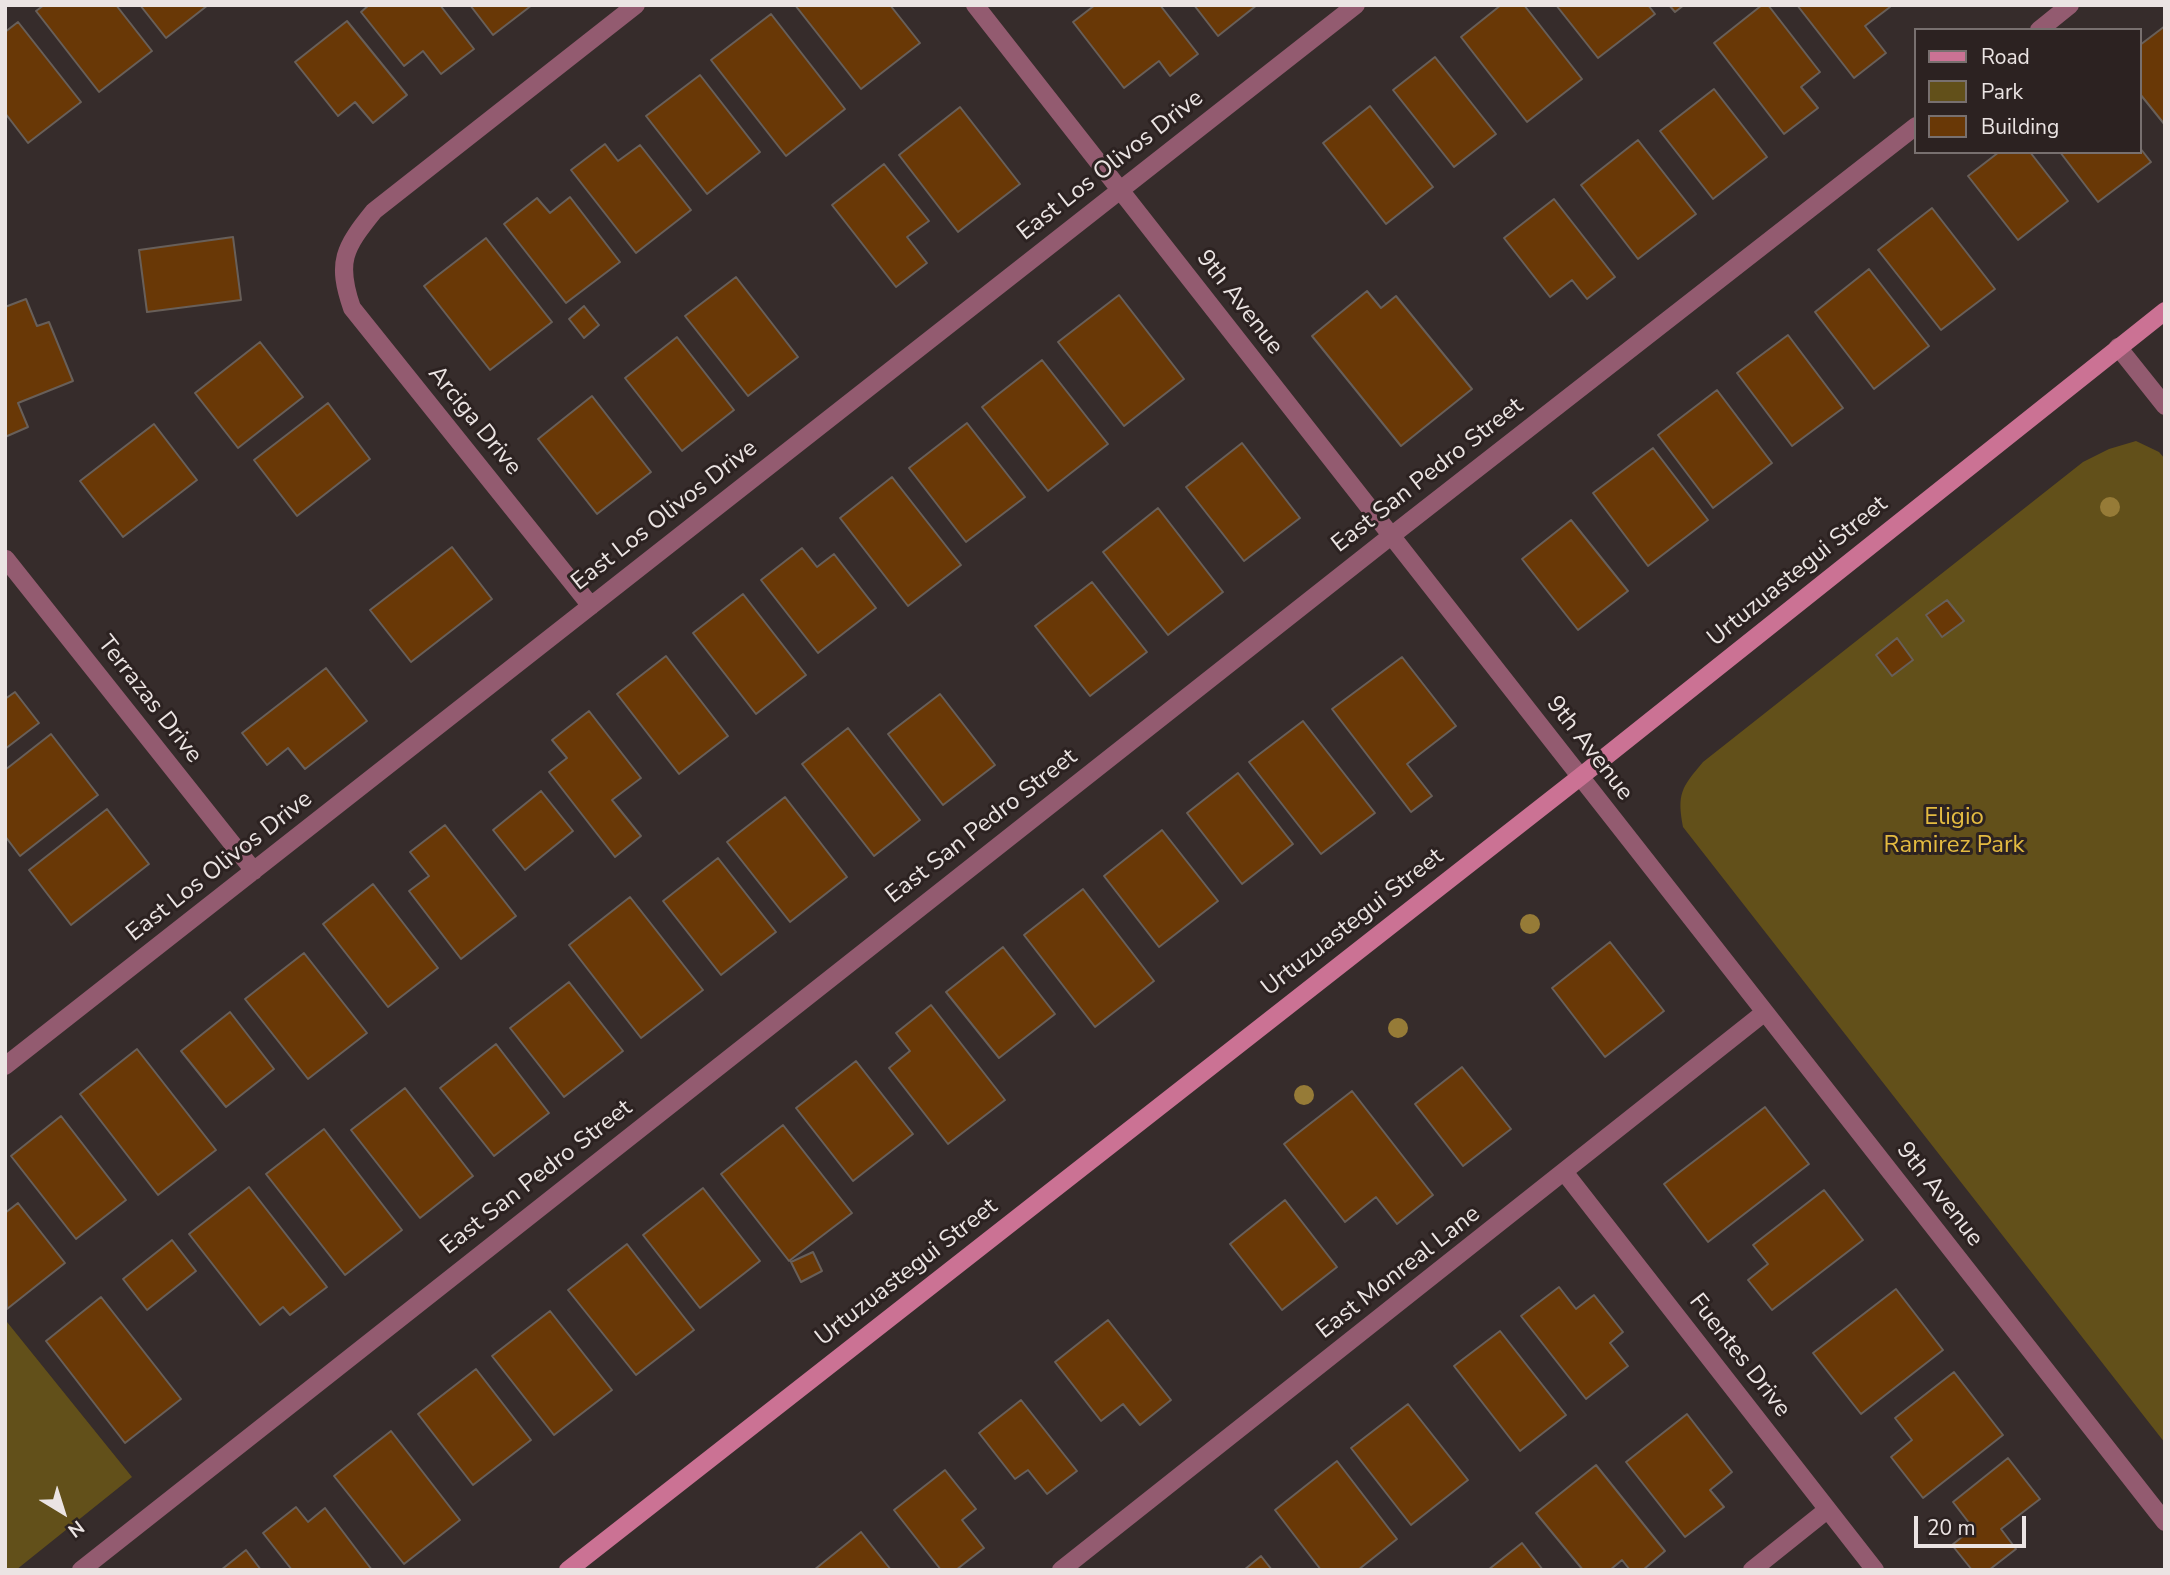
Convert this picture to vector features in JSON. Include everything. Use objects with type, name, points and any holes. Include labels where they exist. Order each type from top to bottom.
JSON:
[{"type":"main road","name":"Urtuzuastegui Street","points":[[568,1570],[1580,777],[2165,311]]},
{"type":"street","name":"Arciga Drive","points":[[591,606],[352,308],[343,283],[343,257],[354,236],[374,211],[636,5]]},
{"type":"street","name":"9th Avenue","points":[[975,5],[2165,1522]]},
{"type":"street","name":"East Los Olivos Drive","points":[[5,1066],[1356,5]]},
{"type":"street","points":[[2041,28],[2070,5]]},
{"type":"street","name":"East San Pedro Street","points":[[81,1570],[1914,127]]},
{"type":"street","points":[[2119,348],[2165,406]]},
{"type":"street","name":"Terrazas Drive","points":[[6,559],[254,871]]},
{"type":"street","name":"East Monreal Lane","points":[[1061,1570],[1765,1012]]},
{"type":"street","name":"Fuentes Drive","points":[[1565,1173],[1875,1570]]},
{"type":"street","points":[[1752,1570],[1827,1510]]},
{"type":"green space","name":"Eligio Ramirez Park","points":[[2136,441],[2159,452],[2165,459],[2165,1443],[1683,827],[1680,807],[1685,785],[1703,762],[2083,462],[2109,449]]},
{"type":"green space","points":[[7,1322],[132,1477],[16,1570],[5,1570]]},
{"type":"building","points":[[44,5],[116,5],[152,51],[99,92],[36,11]]},
{"type":"building","points":[[140,5],[208,5],[166,38]]},
{"type":"building","points":[[369,5],[440,5],[474,49],[441,74],[423,51],[404,66],[361,12]]},
{"type":"building","points":[[470,5],[532,5],[493,35]]},
{"type":"building","points":[[795,5],[890,5],[920,43],[861,89]]},
{"type":"building","points":[[1095,5],[1160,5],[1198,54],[1170,76],[1159,61],[1124,88],[1073,22]]},
{"type":"building","points":[[1194,5],[1257,5],[1218,36]]},
{"type":"building","points":[[1501,5],[1524,5],[1582,79],[1527,122],[1461,37]]},
{"type":"building","points":[[1556,5],[1648,5],[1655,14],[1598,58]]},
{"type":"building","points":[[1669,5],[1684,5],[1675,12]]},
{"type":"building","points":[[1762,5],[1768,5],[1820,72],[1801,87],[1818,108],[1784,134],[1714,43]]},
{"type":"building","points":[[1797,5],[1888,5],[1890,7],[1865,26],[1886,53],[1854,78]]},
{"type":"building","points":[[771,14],[845,109],[786,156],[711,60]]},
{"type":"building","points":[[347,21],[407,95],[373,123],[355,102],[338,116],[295,62]]},
{"type":"building","points":[[18,22],[81,102],[28,143],[5,113],[5,32]]},
{"type":"building","points":[[2165,26],[2165,125],[2142,96],[2142,43]]},
{"type":"building","points":[[1435,57],[1496,134],[1454,167],[1393,90]]},
{"type":"building","points":[[700,75],[760,152],[707,194],[646,116]]},
{"type":"building","points":[[1714,89],[1767,157],[1713,199],[1660,131]]},
{"type":"building","points":[[1370,106],[1433,187],[1386,224],[1323,143]]},
{"type":"building","points":[[960,107],[1020,184],[958,232],[899,155]]},
{"type":"building","points":[[1638,140],[1696,214],[1638,259],[1581,185]]},
{"type":"building","points":[[605,144],[618,161],[640,145],[691,210],[636,253],[571,170]]},
{"type":"building","points":[[2142,151],[2151,162],[2098,202],[2062,154],[2142,154]]},
{"type":"building","points":[[1996,154],[2032,154],[2068,201],[2018,240],[1968,176]]},
{"type":"building","points":[[884,164],[929,221],[907,237],[927,263],[896,287],[832,205]]},
{"type":"building","points":[[570,197],[620,262],[566,303],[504,224],[537,198],[550,213]]},
{"type":"building","points":[[1554,199],[1615,277],[1587,299],[1572,280],[1550,297],[1504,238]]},
{"type":"building","points":[[1932,208],[1995,289],[1941,330],[1878,250]]},
{"type":"building","points":[[233,237],[241,300],[147,312],[139,250]]},
{"type":"building","points":[[486,238],[552,322],[490,370],[424,286]]},
{"type":"building","points":[[1869,269],[1929,346],[1874,389],[1815,312]]},
{"type":"building","points":[[736,277],[798,357],[748,396],[685,316]]},
{"type":"building","points":[[1367,291],[1381,308],[1396,296],[1472,389],[1401,446],[1312,336]]},
{"type":"building","points":[[1119,295],[1184,379],[1124,426],[1058,342]]},
{"type":"building","points":[[26,299],[37,326],[49,322],[73,381],[18,403],[28,427],[5,437],[5,307]]},
{"type":"building","points":[[584,306],[599,325],[584,338],[569,319]]},
{"type":"building","points":[[1788,335],[1843,408],[1792,446],[1737,373]]},
{"type":"building","points":[[677,337],[734,410],[682,451],[625,378]]},
{"type":"building","points":[[260,342],[303,397],[238,448],[195,393]]},
{"type":"building","points":[[1042,360],[1108,444],[1048,491],[982,407]]},
{"type":"building","points":[[1717,390],[1772,463],[1713,508],[1658,435]]},
{"type":"building","points":[[592,396],[651,472],[597,514],[538,439]]},
{"type":"building","points":[[328,403],[370,459],[297,516],[254,460]]},
{"type":"building","points":[[967,423],[1025,497],[966,542],[909,468]]},
{"type":"building","points":[[154,424],[197,480],[123,537],[80,481]]},
{"type":"building","points":[[1242,443],[1300,518],[1244,561],[1186,487]]},
{"type":"building","points":[[1653,448],[1708,520],[1648,566],[1593,493]]},
{"type":"building","points":[[892,477],[961,565],[908,606],[840,518]]},
{"type":"building","points":[[1158,508],[1223,592],[1168,635],[1103,552]]},
{"type":"building","points":[[1571,520],[1628,591],[1578,630],[1522,559]]},
{"type":"building","points":[[452,547],[492,599],[411,662],[370,610]]},
{"type":"building","points":[[802,548],[817,567],[834,554],[876,608],[818,653],[761,580]]},
{"type":"building","points":[[1092,582],[1147,652],[1090,696],[1035,626]]},
{"type":"building","points":[[743,594],[806,675],[756,714],[693,633]]},
{"type":"building","points":[[1947,600],[1964,621],[1942,637],[1926,615]]},
{"type":"building","points":[[1897,638],[1913,660],[1892,676],[1876,655]]},
{"type":"building","points":[[666,656],[728,736],[679,774],[617,694]]},
{"type":"building","points":[[1402,657],[1456,726],[1407,764],[1432,796],[1411,812],[1332,709]]},
{"type":"building","points":[[326,668],[367,721],[305,769],[288,748],[267,765],[242,733]]},
{"type":"building","points":[[15,692],[39,723],[5,749],[5,699]]},
{"type":"building","points":[[940,694],[995,765],[943,805],[888,734]]},
{"type":"building","points":[[589,711],[641,778],[612,800],[641,836],[615,857],[549,772],[567,758],[552,740]]},
{"type":"building","points":[[1303,721],[1375,813],[1321,854],[1249,762]]},
{"type":"building","points":[[848,728],[920,820],[874,856],[802,764]]},
{"type":"building","points":[[51,734],[98,795],[20,856],[5,836],[5,770]]},
{"type":"building","points":[[1238,773],[1293,844],[1242,884],[1187,813]]},
{"type":"building","points":[[541,791],[573,831],[525,870],[493,830]]},
{"type":"building","points":[[785,797],[847,877],[790,922],[727,842]]},
{"type":"building","points":[[107,809],[149,864],[71,925],[29,870]]},
{"type":"building","points":[[445,825],[516,916],[461,959],[409,891],[429,876],[410,852]]},
{"type":"building","points":[[1162,830],[1218,901],[1159,947],[1104,876]]},
{"type":"building","points":[[718,858],[776,932],[721,975],[663,901]]},
{"type":"building","points":[[373,884],[438,968],[388,1007],[323,924]]},
{"type":"building","points":[[1083,889],[1154,981],[1095,1027],[1024,935]]},
{"type":"building","points":[[630,897],[703,990],[641,1038],[569,945]]},
{"type":"building","points":[[1610,942],[1664,1011],[1605,1057],[1552,988]]},
{"type":"building","points":[[1003,947],[1055,1014],[999,1058],[946,992]]},
{"type":"building","points":[[304,953],[367,1033],[308,1079],[245,999]]},
{"type":"building","points":[[569,982],[623,1051],[564,1097],[510,1028]]},
{"type":"building","points":[[931,1005],[1005,1100],[948,1144],[889,1068],[910,1051],[896,1033]]},
{"type":"building","points":[[230,1012],[274,1069],[226,1107],[181,1051]]},
{"type":"building","points":[[496,1044],[549,1113],[494,1156],[440,1088]]},
{"type":"building","points":[[137,1049],[216,1150],[158,1195],[80,1094]]},
{"type":"building","points":[[856,1061],[913,1134],[853,1181],[796,1108]]},
{"type":"building","points":[[1462,1067],[1511,1129],[1463,1166],[1415,1104]]},
{"type":"building","points":[[405,1088],[473,1176],[420,1218],[351,1130]]},
{"type":"building","points":[[1352,1091],[1433,1195],[1397,1224],[1376,1197],[1345,1222],[1284,1144]]},
{"type":"building","points":[[1765,1107],[1809,1164],[1708,1242],[1664,1184]]},
{"type":"building","points":[[61,1116],[126,1200],[76,1239],[11,1156]]},
{"type":"building","points":[[783,1125],[852,1213],[789,1261],[721,1174]]},
{"type":"building","points":[[324,1129],[402,1230],[345,1275],[266,1174]]},
{"type":"building","points":[[249,1187],[327,1287],[290,1315],[283,1307],[260,1325],[189,1234]]},
{"type":"building","points":[[703,1188],[760,1261],[700,1308],[643,1235]]},
{"type":"building","points":[[1824,1190],[1863,1240],[1772,1310],[1748,1280],[1768,1264],[1753,1245]]},
{"type":"building","points":[[1285,1200],[1337,1267],[1282,1310],[1230,1244]]},
{"type":"building","points":[[18,1203],[65,1263],[7,1309],[5,1213]]},
{"type":"building","points":[[172,1240],[196,1271],[147,1310],[123,1279]]},
{"type":"building","points":[[627,1244],[694,1330],[636,1375],[568,1290]]},
{"type":"building","points":[[813,1252],[822,1271],[801,1282],[791,1262]]},
{"type":"building","points":[[1559,1287],[1576,1309],[1594,1295],[1623,1332],[1610,1343],[1628,1366],[1586,1399],[1521,1316]]},
{"type":"building","points":[[1896,1289],[1943,1350],[1861,1414],[1813,1353]]},
{"type":"building","points":[[101,1297],[181,1399],[125,1443],[46,1341]]},
{"type":"building","points":[[550,1311],[612,1390],[554,1435],[492,1356]]},
{"type":"building","points":[[1108,1320],[1171,1400],[1140,1425],[1123,1404],[1101,1421],[1055,1362]]},
{"type":"building","points":[[1500,1331],[1566,1415],[1520,1451],[1454,1366]]},
{"type":"building","points":[[476,1369],[531,1440],[473,1485],[418,1414]]},
{"type":"building","points":[[1954,1372],[2003,1435],[1923,1498],[1891,1457],[1912,1440],[1895,1418]]},
{"type":"building","points":[[1021,1400],[1077,1471],[1047,1494],[1028,1470],[1015,1479],[979,1433]]},
{"type":"building","points":[[1408,1404],[1468,1480],[1411,1525],[1351,1448]]},
{"type":"building","points":[[1687,1414],[1732,1472],[1710,1490],[1724,1507],[1685,1537],[1626,1462]]},
{"type":"building","points":[[391,1431],[460,1520],[404,1564],[334,1476]]},
{"type":"building","points":[[2008,1458],[2040,1499],[2001,1529],[2016,1549],[1989,1570],[1972,1570],[1952,1545],[1973,1528],[1953,1502]]},
{"type":"building","points":[[1337,1461],[1397,1539],[1358,1570],[1321,1570],[1275,1510]]},
{"type":"building","points":[[1596,1465],[1665,1551],[1643,1570],[1630,1570],[1622,1560],[1610,1570],[1583,1570],[1536,1513]]},
{"type":"building","points":[[945,1470],[976,1509],[962,1520],[984,1548],[956,1570],[941,1570],[894,1510]]},
{"type":"building","points":[[296,1507],[308,1522],[325,1508],[372,1570],[292,1570],[263,1533]]},
{"type":"building","points":[[861,1532],[891,1570],[814,1570]]},
{"type":"building","points":[[1522,1543],[1543,1570],[1488,1570]]},
{"type":"building","points":[[246,1550],[261,1570],[221,1570]]},
{"type":"building","points":[[1261,1556],[1272,1570],[1244,1570]]}]
